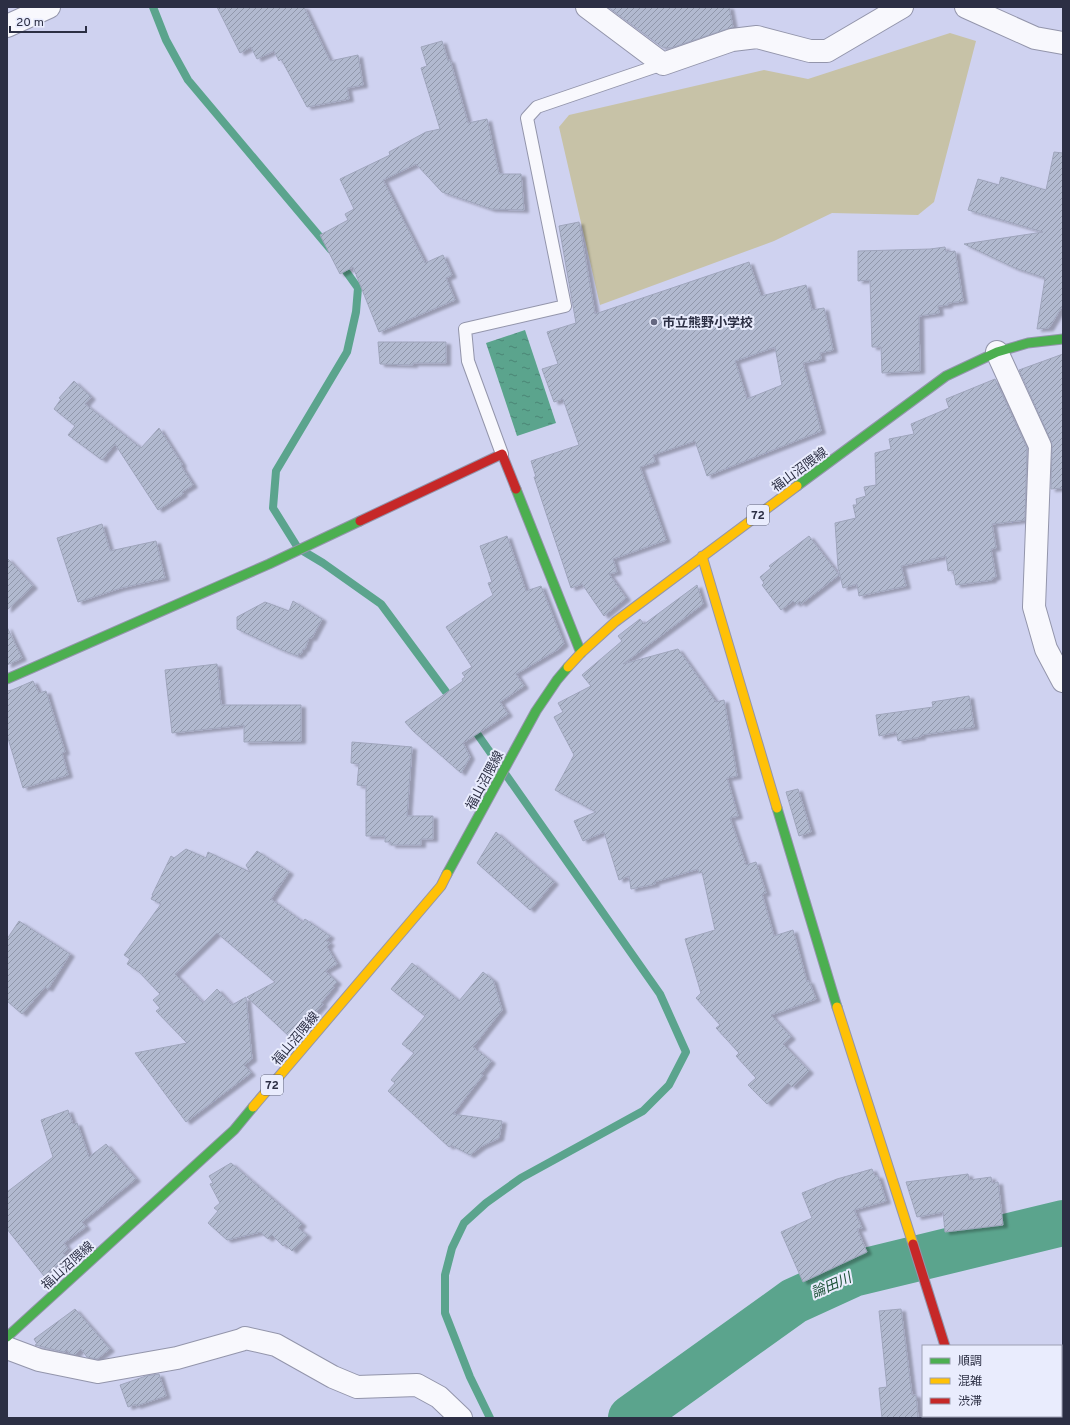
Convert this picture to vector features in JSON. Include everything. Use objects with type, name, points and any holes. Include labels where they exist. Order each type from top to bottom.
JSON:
[{"type":"street","points":[[7,26],[49,7]]},
{"type":"street","points":[[587,7],[663,64],[732,40],[757,36],[810,51],[827,51],[902,7]]},
{"type":"street","points":[[966,7],[1035,38],[1063,43]]},
{"type":"street","name":"福山沼隈線","points":[[7,1337],[234,1130],[441,886],[536,711],[557,680],[580,653],[616,622],[702,556],[946,376],[997,352],[1028,344],[1063,339]]},
{"type":"street","points":[[997,352],[1040,446],[1034,607],[1046,649],[1063,681]]},
{"type":"street","points":[[7,679],[269,564],[502,454],[580,653]]},
{"type":"street","points":[[702,556],[834,998],[946,1345]]},
{"type":"street","points":[[7,1348],[39,1360],[98,1372],[177,1358],[245,1338],[276,1345],[333,1377],[357,1387],[417,1385],[439,1397],[461,1418]]},
{"type":"lane","points":[[502,454],[468,361],[465,328],[565,306],[527,118],[537,108],[663,64]]},
{"type":"shaded area","points":[[950,33],[976,41],[934,202],[918,215],[832,213],[774,241],[600,305],[559,127],[569,115],[764,70],[808,79]]},
{"type":"water","points":[[525,330],[556,423],[517,436],[486,343]]},
{"type":"building","points":[[217,7],[304,7],[330,61],[358,55],[363,85],[347,88],[349,99],[307,107],[281,59],[279,61],[274,51],[257,59],[251,47],[240,53]]},
{"type":"building","points":[[608,7],[729,7],[733,27],[671,48],[662,47]]},
{"type":"building","points":[[442,41],[448,61],[450,60],[468,123],[487,119],[499,174],[521,174],[524,210],[491,209],[442,192],[416,164],[383,180],[425,263],[443,255],[452,275],[446,278],[455,300],[379,332],[353,267],[340,274],[320,235],[348,220],[345,214],[354,209],[340,179],[390,155],[389,152],[426,132],[440,129],[421,68],[427,66],[421,47]]},
{"type":"building","points":[[1054,152],[1063,153],[1063,305],[1049,328],[1037,329],[1045,278],[1015,268],[964,244],[1043,232],[968,210],[978,179],[999,185],[1001,177],[1046,190]]},
{"type":"building","points":[[579,222],[595,314],[749,262],[761,296],[806,285],[812,310],[824,308],[833,350],[820,353],[821,359],[803,363],[821,431],[707,476],[695,441],[653,455],[655,462],[640,467],[666,540],[613,559],[617,572],[609,574],[626,598],[604,616],[582,584],[571,588],[534,477],[536,477],[531,461],[579,445],[563,399],[554,402],[542,369],[558,364],[547,332],[576,323],[559,226]],"holes":[[[775,347],[782,385],[747,399],[735,361]]]},
{"type":"building","points":[[945,247],[946,252],[955,251],[963,301],[938,306],[939,313],[919,316],[920,371],[882,373],[881,347],[872,347],[870,280],[858,281],[858,251],[930,249]]},
{"type":"building","points":[[378,342],[446,342],[446,363],[413,363],[413,365],[380,364]]},
{"type":"building","points":[[1063,354],[1063,488],[1051,489],[1051,441],[1019,370]]},
{"type":"building","points":[[995,379],[1027,448],[1025,520],[992,524],[996,548],[991,549],[996,577],[992,578],[992,580],[956,585],[953,570],[948,571],[946,556],[901,566],[906,586],[859,596],[857,584],[843,588],[838,567],[835,523],[856,518],[853,505],[857,505],[856,499],[866,496],[864,487],[876,485],[875,453],[891,449],[889,439],[914,434],[911,424],[949,408],[946,399]]},
{"type":"building","points":[[74,381],[91,397],[85,404],[141,448],[159,428],[182,464],[181,466],[193,485],[182,492],[183,494],[158,510],[115,444],[102,460],[68,435],[75,426],[54,409],[61,399],[59,398]]},
{"type":"building","points":[[102,524],[110,551],[156,541],[165,578],[121,588],[78,602],[57,538]]},
{"type":"building","points":[[507,536],[526,591],[541,586],[564,644],[557,650],[516,674],[524,686],[500,702],[508,714],[463,743],[470,757],[461,773],[413,731],[405,722],[463,681],[462,679],[465,677],[462,673],[472,667],[446,627],[493,595],[488,583],[492,582],[480,546]]},
{"type":"building","points":[[809,536],[839,575],[801,604],[800,601],[796,604],[793,601],[781,610],[762,585],[764,583],[760,577],[771,568],[769,566]]},
{"type":"building","points":[[7,558],[33,586],[7,610]]},
{"type":"building","points":[[697,585],[703,604],[623,664],[678,649],[716,702],[724,700],[737,776],[727,778],[738,816],[730,818],[746,865],[756,862],[766,893],[762,894],[774,936],[793,930],[807,982],[809,981],[816,999],[771,1015],[791,1037],[783,1044],[809,1071],[792,1087],[788,1083],[767,1104],[748,1085],[756,1078],[736,1056],[739,1053],[716,1028],[720,1025],[696,998],[701,993],[685,939],[715,930],[702,872],[699,873],[698,869],[654,882],[655,884],[631,889],[629,876],[619,880],[604,832],[583,841],[574,821],[596,812],[555,790],[574,755],[554,717],[563,712],[558,703],[591,686],[582,675],[622,641],[618,636],[640,619],[644,624]]},
{"type":"building","points":[[293,601],[322,619],[312,638],[309,638],[305,649],[303,649],[301,654],[299,653],[298,656],[237,629],[237,617],[265,602],[289,611]]},
{"type":"building","points":[[7,627],[22,658],[7,665]]},
{"type":"building","points":[[217,664],[221,705],[301,705],[301,741],[244,742],[244,725],[172,733],[165,670]]},
{"type":"building","points":[[33,681],[39,693],[46,691],[65,752],[62,753],[68,775],[23,788],[7,735],[7,691]]},
{"type":"building","points":[[969,696],[974,727],[921,735],[921,737],[898,741],[896,732],[879,736],[876,715],[933,707],[932,702]]},
{"type":"building","points":[[352,742],[412,747],[407,816],[433,816],[433,839],[421,839],[421,845],[391,845],[391,842],[385,842],[385,836],[366,836],[366,786],[357,785],[359,764],[351,763]]},
{"type":"building","points":[[798,789],[811,832],[799,836],[786,792]]},
{"type":"building","points":[[496,832],[554,882],[530,910],[477,863]]},
{"type":"building","points":[[186,849],[206,858],[208,852],[250,872],[246,865],[257,851],[289,872],[271,899],[303,922],[305,919],[330,936],[326,941],[330,943],[327,947],[337,964],[325,971],[337,982],[321,1003],[323,1004],[292,1039],[247,997],[275,982],[217,933],[175,974],[203,1003],[217,989],[232,1005],[246,997],[252,1059],[244,1065],[251,1073],[186,1122],[135,1053],[187,1043],[156,1011],[160,1008],[153,1000],[160,994],[139,972],[127,964],[130,959],[124,955],[161,904],[151,899],[171,856],[174,858]]},
{"type":"building","points":[[19,921],[70,954],[48,989],[45,987],[22,1014],[7,1001],[7,939]]},
{"type":"building","points":[[412,963],[459,1001],[483,972],[493,980],[502,1010],[473,1047],[491,1061],[481,1074],[483,1075],[453,1114],[502,1121],[499,1138],[482,1146],[470,1155],[451,1145],[449,1147],[388,1091],[395,1083],[391,1080],[414,1053],[402,1044],[425,1016],[391,989]]},
{"type":"building","points":[[68,1110],[73,1124],[77,1123],[89,1157],[106,1144],[136,1179],[82,1222],[86,1227],[64,1243],[68,1249],[63,1253],[67,1258],[44,1276],[7,1229],[7,1192],[53,1157],[41,1120]]},
{"type":"building","points":[[231,1163],[302,1224],[298,1228],[307,1235],[292,1251],[285,1244],[283,1246],[272,1235],[268,1239],[260,1232],[227,1240],[208,1223],[218,1211],[214,1208],[220,1203],[210,1184],[213,1183],[209,1176]]},
{"type":"building","points":[[872,1169],[875,1176],[878,1176],[886,1201],[854,1210],[862,1228],[857,1229],[867,1252],[803,1282],[781,1232],[812,1218],[802,1193],[837,1179]]},
{"type":"building","points":[[968,1174],[969,1180],[991,1177],[992,1183],[998,1182],[1003,1225],[945,1232],[943,1212],[917,1217],[906,1182]]},
{"type":"building","points":[[75,1309],[110,1349],[97,1359],[87,1357],[81,1349],[75,1355],[70,1354],[67,1350],[64,1352],[35,1345],[37,1344],[34,1339]]},
{"type":"building","points":[[901,1309],[912,1395],[916,1395],[918,1418],[882,1418],[879,1388],[887,1387],[879,1311]]},
{"type":"building","points":[[159,1374],[166,1396],[136,1406],[136,1404],[128,1407],[120,1385],[146,1376]]},
{"type":"waterway","points":[[153,7],[166,40],[188,80],[331,250]]},
{"type":"waterway","points":[[340,263],[358,288],[356,312],[347,352],[276,471],[273,508],[298,548],[323,563],[381,604],[452,700]]},
{"type":"waterway","points":[[471,725],[660,994],[686,1052],[669,1085],[643,1111],[521,1178],[486,1203],[464,1223],[452,1248],[445,1275],[445,1313],[470,1377],[490,1418]]},
{"type":"waterway","name":"論田川","points":[[631,1418],[794,1301],[853,1274],[1063,1223]]},
{"type":"traffic: fast","points":[[797,486],[946,376],[997,352],[1028,343],[1063,339]]},
{"type":"traffic: fast","points":[[516,489],[581,653]]},
{"type":"traffic: fast","points":[[7,679],[269,564],[360,521]]},
{"type":"traffic: fast","points":[[447,874],[536,711],[557,680],[568,667]]},
{"type":"traffic: fast","points":[[777,808],[837,1007]]},
{"type":"traffic: fast","points":[[7,1337],[234,1130],[253,1107]]},
{"type":"traffic: slow","points":[[568,667],[615,622],[797,486]]},
{"type":"traffic: slow","points":[[702,556],[777,808]]},
{"type":"traffic: slow","points":[[253,1107],[441,886],[447,874]]},
{"type":"traffic: slow","points":[[837,1007],[913,1244]]},
{"type":"traffic: jam","points":[[360,521],[502,454],[516,489]]},
{"type":"traffic: jam","points":[[913,1244],[945,1345]]},
{"type":"place","name":"市立熊野小学校","points":[[654,322]]}]
